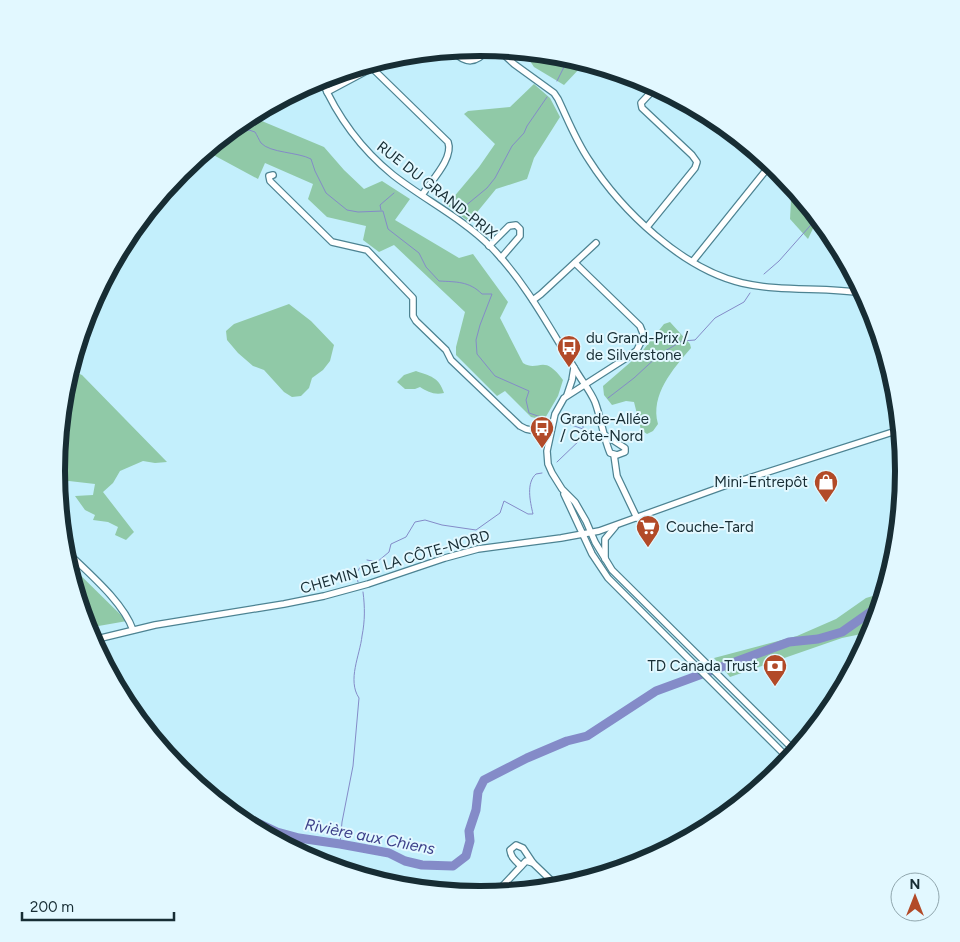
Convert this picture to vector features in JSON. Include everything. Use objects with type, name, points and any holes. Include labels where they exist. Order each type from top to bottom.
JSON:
[{"type":"street","points":[[459,57],[471,61],[483,56]]},
{"type":"street","points":[[507,57],[556,96],[574,135],[597,173],[616,196],[647,227],[669,245],[717,274],[742,283],[760,286],[854,292]]},
{"type":"street","points":[[374,70],[448,142],[449,156],[422,195]]},
{"type":"street","points":[[327,92],[362,73]]},
{"type":"street","name":"RUE DU GRAND-PRIX","points":[[325,87],[335,108],[362,146],[395,176],[466,226],[489,246],[501,258],[533,300],[595,402],[609,451],[614,455],[617,476],[637,518]]},
{"type":"street","points":[[647,227],[695,168],[697,162],[641,106],[642,102],[650,93]]},
{"type":"street","points":[[693,261],[765,171]]},
{"type":"street","points":[[273,175],[269,176],[270,182],[332,242],[367,250],[394,277],[413,298],[413,316],[416,321],[446,350],[451,360],[520,426],[550,434]]},
{"type":"street","points":[[489,246],[509,226],[516,225],[520,229],[520,236],[501,258]]},
{"type":"street","points":[[533,300],[596,243]]},
{"type":"street","points":[[566,396],[631,355],[637,350],[644,336],[640,326],[575,263]]},
{"type":"street","points":[[574,368],[572,380],[566,396],[558,407],[550,434],[547,455],[548,464],[598,564],[608,578],[783,753]]},
{"type":"street","name":"CHEMIN DE LA CÔTE-NORD","points":[[101,638],[161,623],[319,598],[478,549],[590,533],[617,526],[741,480],[893,432]]},
{"type":"street","points":[[605,435],[626,448],[625,452],[614,455]]},
{"type":"street","points":[[562,489],[576,502],[605,561],[618,576],[790,746]]},
{"type":"street","points":[[605,561],[605,539],[617,526]]},
{"type":"street","points":[[75,560],[118,605],[128,617],[133,630]]},
{"type":"street","points":[[706,676],[713,670]]},
{"type":"street","points":[[521,866],[510,854],[510,850],[516,845],[523,848],[533,863],[550,880]]},
{"type":"street","points":[[503,885],[526,861],[533,863]]},
{"type":"green space","points":[[529,59],[580,68],[564,85],[534,67]]},
{"type":"green space","points":[[534,84],[550,98],[560,117],[534,158],[527,179],[496,189],[469,222],[447,205],[479,167],[495,144],[464,114],[468,111],[510,107]]},
{"type":"green space","points":[[260,120],[324,147],[364,189],[382,181],[410,199],[395,220],[459,258],[473,254],[508,302],[500,318],[523,363],[533,366],[546,365],[551,367],[563,380],[558,396],[544,420],[531,417],[505,391],[497,396],[456,355],[456,347],[465,312],[394,245],[379,252],[363,240],[366,226],[327,217],[308,199],[313,184],[265,163],[258,179],[213,155]]},
{"type":"green space","points":[[792,198],[814,226],[808,239],[790,219]]},
{"type":"green space","points":[[289,304],[311,321],[334,345],[330,361],[323,370],[312,378],[309,388],[301,396],[292,397],[284,392],[264,370],[253,366],[238,353],[227,340],[226,331],[234,324]]},
{"type":"green space","points":[[670,322],[690,344],[691,348],[665,383],[657,403],[658,424],[653,431],[647,434],[641,430],[634,402],[626,401],[612,405],[604,395],[603,386],[640,354],[664,324]]},
{"type":"green space","points":[[416,371],[437,380],[444,393],[431,393],[420,387],[405,389],[397,382],[404,375]]},
{"type":"green space","points":[[77,373],[82,375],[167,462],[143,461],[120,471],[113,483],[103,492],[134,532],[126,540],[115,535],[118,527],[108,522],[93,520],[95,515],[85,510],[75,496],[93,495],[95,484],[65,482],[66,444]]},
{"type":"green space","points":[[78,573],[127,621],[96,626]]},
{"type":"green space","points":[[876,595],[861,634],[842,638],[730,677],[714,658],[797,636],[836,619],[866,598]]},
{"type":"waterway","points":[[557,81],[565,65]]},
{"type":"waterway","points":[[464,207],[487,188],[495,178],[512,146],[524,133],[547,97]]},
{"type":"waterway","points":[[241,133],[249,130],[255,132],[261,143],[271,149],[311,159],[326,193],[347,210],[358,212],[383,211],[388,229],[419,253],[426,267],[439,281],[467,284],[482,294],[492,294],[476,340],[477,354],[495,376],[529,391],[526,400],[529,413],[544,418]]},
{"type":"waterway","points":[[381,210],[380,205],[394,193]]},
{"type":"waterway","points":[[764,274],[779,261],[812,223]]},
{"type":"waterway","points":[[608,398],[634,378],[660,354],[682,341],[695,340],[715,318],[744,302],[750,293]]},
{"type":"waterway","points":[[557,462],[583,437],[583,429],[563,422]]},
{"type":"waterway","points":[[583,423],[583,429]]},
{"type":"waterway","points":[[367,560],[377,562],[389,552],[391,544],[406,537],[415,522],[425,520],[442,525],[476,530],[500,513],[504,501],[528,514],[533,514],[530,492],[531,482],[536,474],[542,473]]},
{"type":"waterway","points":[[358,582],[356,574],[362,564]]},
{"type":"waterway","points":[[340,844],[342,822],[353,766],[359,698],[354,683],[354,675],[364,625],[363,592]]},
{"type":"waterway","name":"Rivière aux Chiens","points":[[275,831],[299,838],[389,853],[405,861],[422,865],[453,866],[466,856],[470,841],[469,831],[476,810],[478,792],[484,780],[527,758],[567,741],[587,736],[656,691],[789,642],[818,639],[842,632],[870,613]]},
{"type":"place","name":"du Grand-Prix / de Silverstone","points":[[569,368]]},
{"type":"place","name":"Grande-Allée / Côte-Nord","points":[[542,449]]},
{"type":"place","name":"Mini-Entrepôt","points":[[826,503]]},
{"type":"place","name":"Couche-Tard","points":[[648,548]]},
{"type":"place","name":"TD Canada Trust","points":[[775,687]]}]
